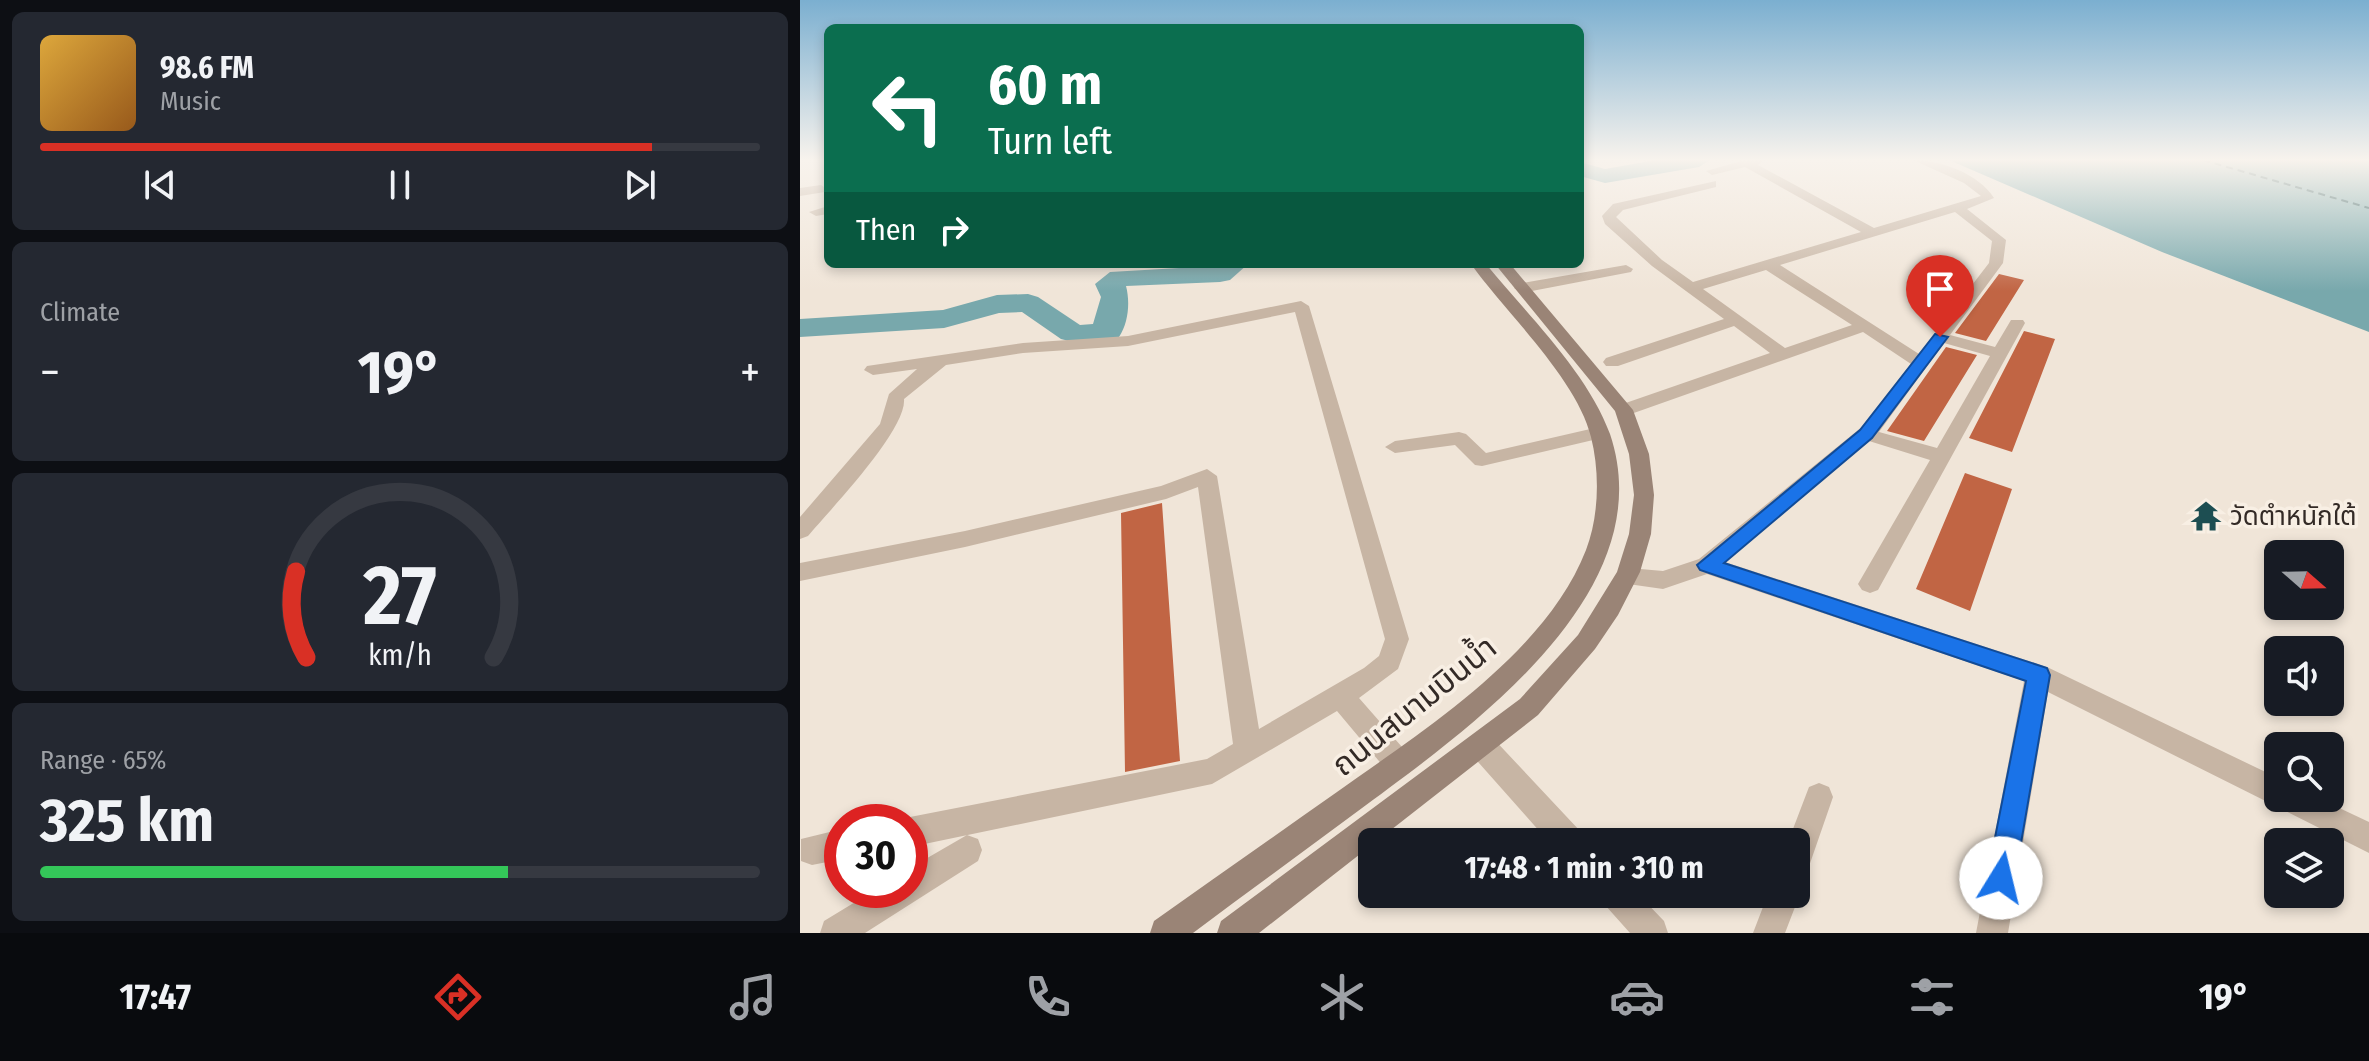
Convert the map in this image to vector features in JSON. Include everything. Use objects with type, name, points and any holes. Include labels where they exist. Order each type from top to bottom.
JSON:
[{"type":"main road","name":"ถนนสนามบินน้ำ","points":[[1166,933],[1483,701],[1536,646],[1580,584],[1605,529],[1610,481],[1599,433],[1587,405],[1481,268]]},
{"type":"main road","points":[[1233,933],[1481,745],[1569,667],[1605,621],[1629,577],[1643,520],[1644,471],[1636,435],[1624,410],[1505,268]]},
{"type":"street","points":[[1629,204],[1618,207],[1609,216],[1610,221],[1690,288],[1782,354]]},
{"type":"street","points":[[1819,204],[1874,234]]},
{"type":"street","points":[[1690,288],[1971,204]]},
{"type":"street","points":[[1629,577],[1663,580],[1707,565],[1866,434],[1996,263],[2001,250],[1999,240],[1959,209]]},
{"type":"street","points":[[1769,265],[1922,363]]},
{"type":"street","points":[[1522,288],[1626,269]]},
{"type":"street","points":[[873,370],[1023,348],[1128,341],[1211,327],[1301,306],[1397,639],[1389,662],[1340,695],[1212,771],[928,828]]},
{"type":"street","points":[[1612,362],[1734,321]]},
{"type":"street","points":[[1870,584],[2017,323]]},
{"type":"street","points":[[1624,410],[1863,327]]},
{"type":"street","points":[[1940,337],[1999,353]]},
{"type":"street","points":[[800,531],[889,426],[896,409],[895,398],[938,361]]},
{"type":"street","points":[[1395,447],[1459,438],[1482,460],[1599,433]]},
{"type":"street","points":[[1866,434],[1940,456]]},
{"type":"street","points":[[800,572],[996,532],[1166,492],[1207,476],[1248,749]]},
{"type":"street","points":[[1707,565],[2038,675],[2264,786]]},
{"type":"street","points":[[1992,933],[2038,675]]},
{"type":"street","points":[[1340,695],[1399,764]]},
{"type":"street","points":[[1481,745],[1556,828]]},
{"type":"street","points":[[1808,828],[1819,797]]},
{"type":"street","points":[[2316,812],[2369,838]]},
{"type":"street","points":[[812,850],[824,848]]},
{"type":"street","points":[[928,875],[967,850]]},
{"type":"street","points":[[852,929],[880,908]]},
{"type":"street","points":[[1629,908],[1652,933]]},
{"type":"street","points":[[1769,933],[1779,908]]},
{"type":"water","points":[[2050,204],[2369,204],[2369,332],[2162,252]]},
{"type":"building","points":[[1999,274],[2024,280],[1986,341],[1955,333]]},
{"type":"building","points":[[2024,331],[2055,339],[2012,452],[1969,438]]},
{"type":"building","points":[[1946,347],[1977,355],[1924,441],[1887,431]]},
{"type":"building","points":[[1965,473],[2012,489],[1970,611],[1916,589]]},
{"type":"building","points":[[1162,503],[1180,761],[1125,772],[1121,513]]},
{"type":"waterway","points":[[800,328],[944,319],[997,304],[1028,303],[1072,333],[1093,334],[1108,330],[1116,297],[1109,284],[1120,278],[1220,274],[1228,268]]},
{"type":"ferry route","points":[[2354,204],[2369,208]]},
{"type":"place","name":"วัดตำหนักใต้","points":[[2206,516]]},
{"type":"route","points":[[1940,337],[1866,434],[1707,565],[2038,675],[2001,878]]}]
